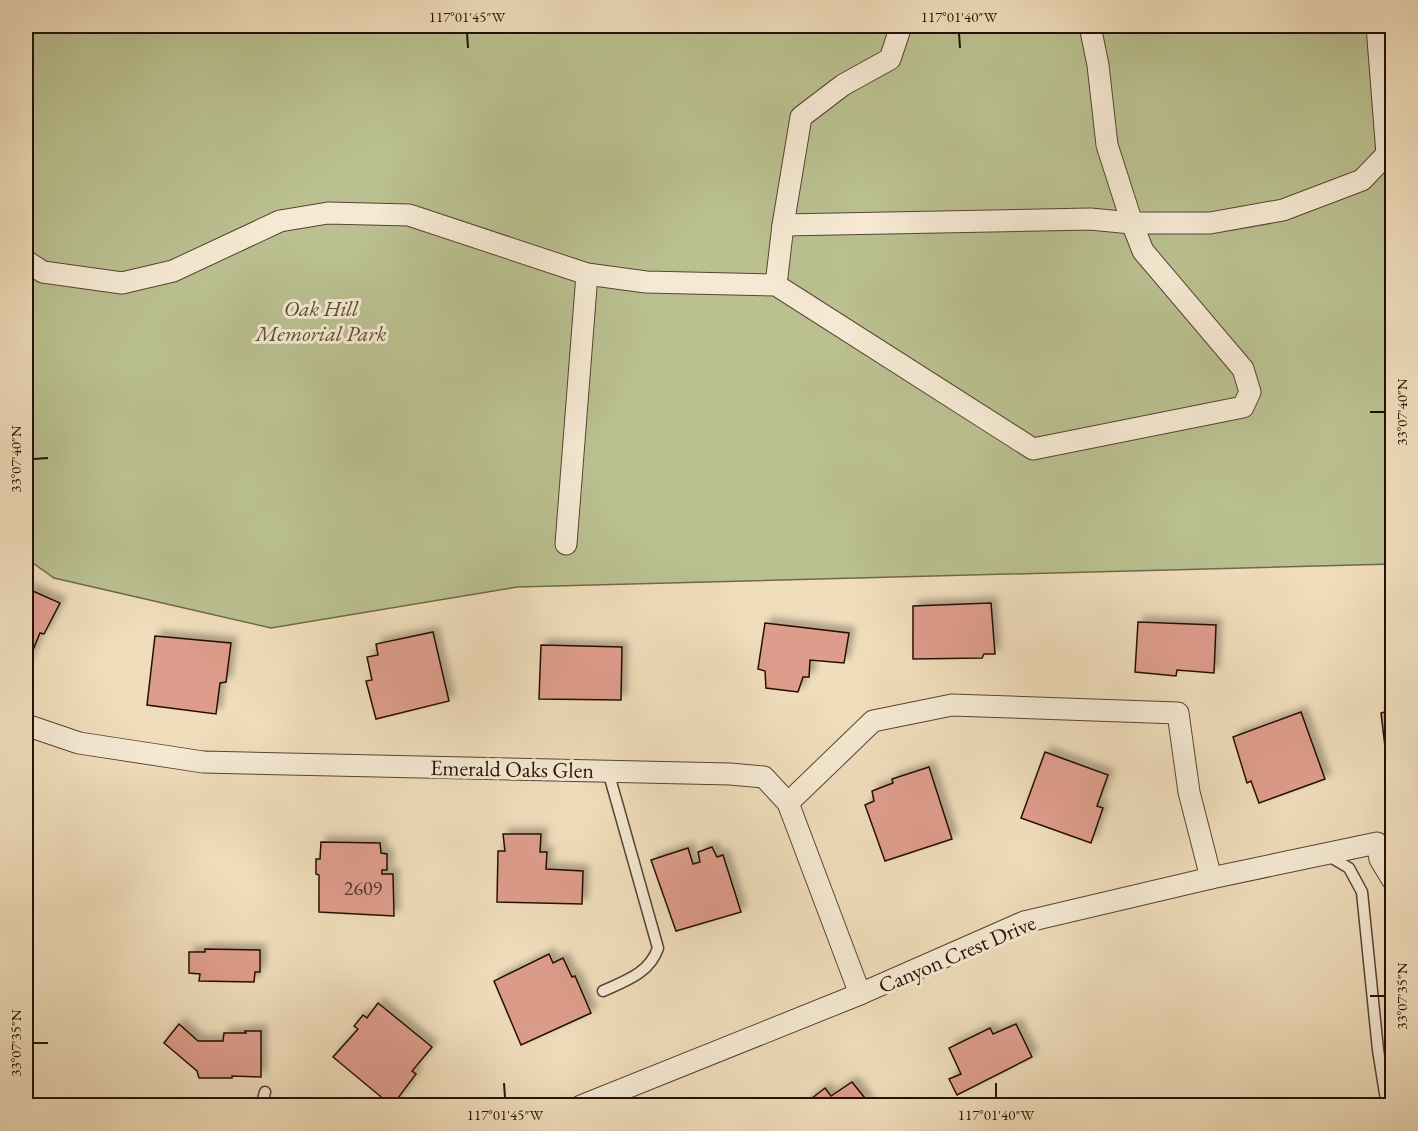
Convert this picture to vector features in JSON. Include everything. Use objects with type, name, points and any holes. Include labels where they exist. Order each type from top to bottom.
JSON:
[{"type":"street","points":[[776,285],[783,225],[801,117],[843,85],[890,59],[901,26]]},
{"type":"street","points":[[26,261],[44,272],[122,283],[173,271],[280,221],[328,213],[409,215],[587,274],[646,282],[776,285],[1033,449],[1243,407],[1250,392],[1243,369],[1143,251],[1107,145],[1098,65],[1090,26]]},
{"type":"street","points":[[783,225],[1090,219],[1132,223],[1210,223],[1283,210],[1362,180],[1387,154],[1377,26]]},
{"type":"street","points":[[566,544],[587,274]]},
{"type":"street","points":[[788,803],[873,721],[952,705],[1178,713],[1189,792],[1211,878]]},
{"type":"street","name":"Emerald Oaks Glen","points":[[26,724],[79,743],[203,762],[730,774],[764,777],[788,803],[860,994]]},
{"type":"street","name":"Canyon Crest Drive","points":[[581,1106],[860,994],[1024,922],[1211,878],[1385,841],[1380,859],[1392,879]]},
{"type":"lane","points":[[603,991],[640,974],[655,957],[658,948],[608,771]]},
{"type":"lane","points":[[1324,854],[1349,868],[1362,892],[1378,1050],[1387,1106]]},
{"type":"lane","points":[[261,1106],[265,1092]]},
{"type":"green space","name":"Oak Hill Memorial Park","points":[[26,26],[1392,26],[1392,564],[517,587],[271,628],[54,578],[26,558]]},
{"type":"building","points":[[26,588],[60,603],[44,634],[40,633],[26,667]]},
{"type":"building","points":[[991,603],[995,654],[984,654],[982,658],[913,659],[913,606]]},
{"type":"building","points":[[1138,622],[1216,625],[1214,673],[1177,670],[1176,676],[1135,672]]},
{"type":"building","points":[[765,623],[849,633],[844,663],[810,660],[809,677],[803,677],[798,692],[766,688],[765,671],[758,669]]},
{"type":"building","points":[[433,632],[449,701],[376,719],[366,681],[372,680],[367,657],[378,655],[376,644]]},
{"type":"building","points":[[155,636],[231,643],[226,682],[220,683],[216,714],[147,705]]},
{"type":"building","points":[[541,645],[622,647],[621,700],[539,699]]},
{"type":"building","points":[[1392,710],[1392,754],[1386,755],[1381,713]]},
{"type":"building","points":[[1301,712],[1325,779],[1259,803],[1251,781],[1247,783],[1233,737]]},
{"type":"building","points":[[1045,752],[1108,775],[1097,806],[1103,808],[1091,843],[1021,818]]},
{"type":"building","points":[[929,767],[952,839],[885,861],[865,805],[874,801],[872,791],[893,783],[892,779]]},
{"type":"building","points":[[503,834],[541,834],[540,852],[547,852],[546,869],[583,871],[582,904],[497,902],[498,851],[505,851]]},
{"type":"building","points":[[321,842],[380,843],[381,853],[387,854],[387,870],[382,870],[382,874],[393,874],[394,916],[319,912],[319,875],[316,874],[316,859],[320,859]]},
{"type":"building","points":[[712,847],[717,857],[723,855],[741,912],[676,931],[651,860],[688,848],[693,864],[700,862],[698,852]]},
{"type":"building","points":[[205,949],[260,950],[260,972],[255,972],[254,982],[199,981],[200,974],[189,973],[189,952],[205,952]]},
{"type":"building","points":[[549,954],[553,963],[563,958],[572,977],[575,976],[591,1013],[521,1045],[494,981]]},
{"type":"building","points":[[378,1003],[432,1047],[412,1071],[416,1074],[392,1106],[333,1057],[358,1029],[354,1026],[363,1015],[367,1018]]},
{"type":"building","points":[[179,1024],[198,1041],[223,1041],[224,1033],[261,1031],[261,1077],[199,1078],[197,1071],[164,1043]]},
{"type":"building","points":[[1016,1024],[1032,1057],[957,1095],[949,1079],[961,1074],[949,1048],[990,1028],[993,1034]]},
{"type":"building","points":[[852,1082],[868,1102],[863,1106],[802,1106],[825,1088],[831,1096]]}]
